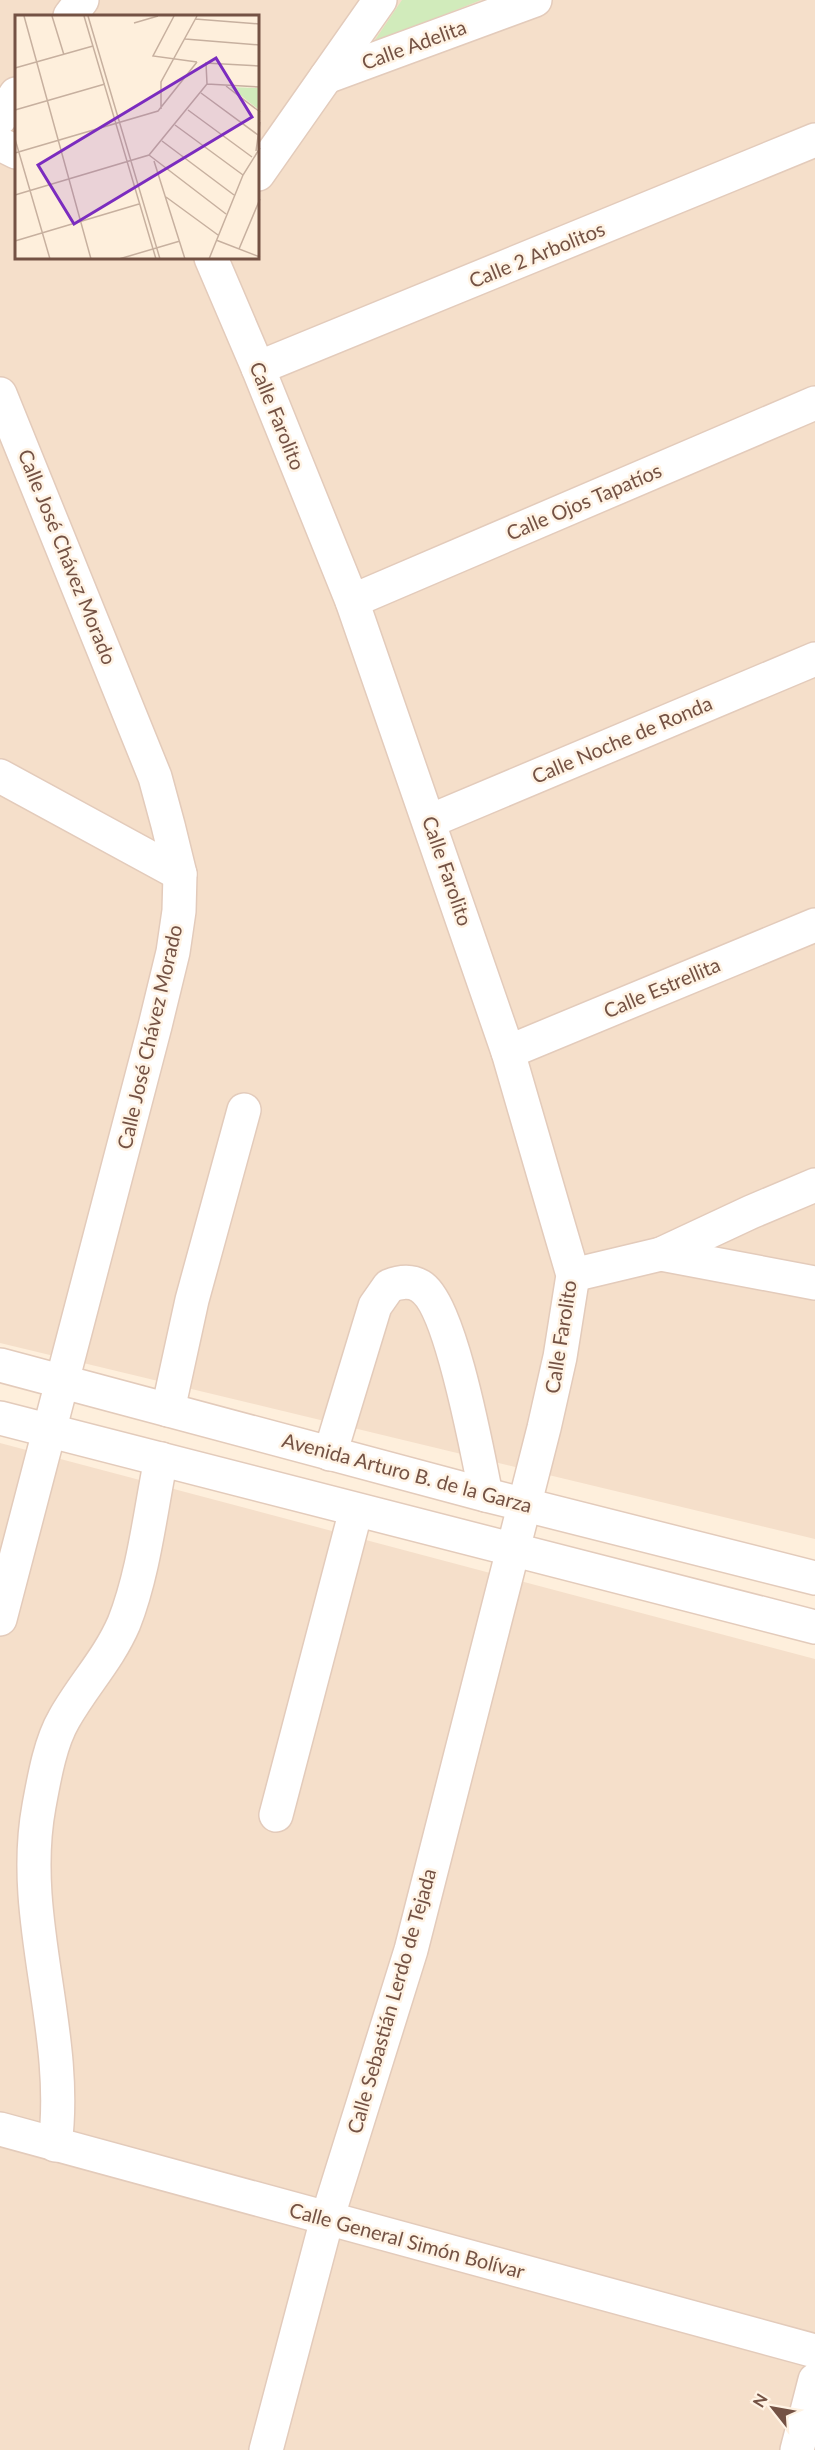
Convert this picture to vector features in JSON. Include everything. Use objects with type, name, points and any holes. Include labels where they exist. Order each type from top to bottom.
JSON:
[{"type":"street","points":[[71,15],[82,0]]},
{"type":"street","points":[[260,171],[380,0]]},
{"type":"street","name":"Calle Adelita","points":[[326,77],[536,0]]},
{"type":"street","points":[[0,118],[15,96]]},
{"type":"street","name":"Calle 2 Arbolitos","points":[[258,368],[815,140]]},
{"type":"street","points":[[0,144],[15,152]]},
{"type":"street","name":"Calle Farolito","points":[[212,260],[352,602],[430,821],[508,1052],[573,1275],[560,1357],[512,1550]]},
{"type":"street","name":"Calle José Chávez Morado","points":[[0,394],[155,777],[180,874],[179,911],[170,963],[0,1619]]},
{"type":"street","name":"Calle Ojos Tapatíos","points":[[352,602],[815,403]]},
{"type":"street","name":"Calle Noche de Ronda","points":[[430,821],[815,659]]},
{"type":"street","points":[[0,776],[180,874]]},
{"type":"street","name":"Calle Estrellita","points":[[508,1052],[815,924]]},
{"type":"street","points":[[168,1410],[192,1300],[244,1110]]},
{"type":"street","points":[[573,1275],[662,1254],[815,1185]]},
{"type":"street","points":[[662,1254],[815,1283]]},
{"type":"street","points":[[330,1454],[375,1306],[389,1286],[410,1282],[426,1290],[443,1324],[460,1379],[486,1495]]},
{"type":"street","name":"Avenida Arturo B. de la Garza","points":[[0,1365],[486,1495],[815,1578]]},
{"type":"street","points":[[0,1418],[815,1627]]},
{"type":"street","points":[[55,2145],[59,2111],[55,2043],[32,1870],[39,1807],[63,1722],[99,1671],[124,1622],[135,1590],[161,1459]]},
{"type":"street","points":[[276,1815],[356,1510]]},
{"type":"street","name":"Calle Sebastián Lerdo de Tejada","points":[[266,2450],[327,2219],[411,1950],[512,1550]]},
{"type":"street","name":"Calle General Simón Bolívar","points":[[0,2129],[815,2351]]},
{"type":"street","points":[[797,2450],[815,2380]]},
{"type":"shaded area","points":[[0,0],[815,0],[815,1539],[0,1343]]},
{"type":"shaded area","points":[[0,1443],[815,1659],[815,2450],[0,2450]]},
{"type":"green space","points":[[402,0],[481,0],[373,43]]}]
